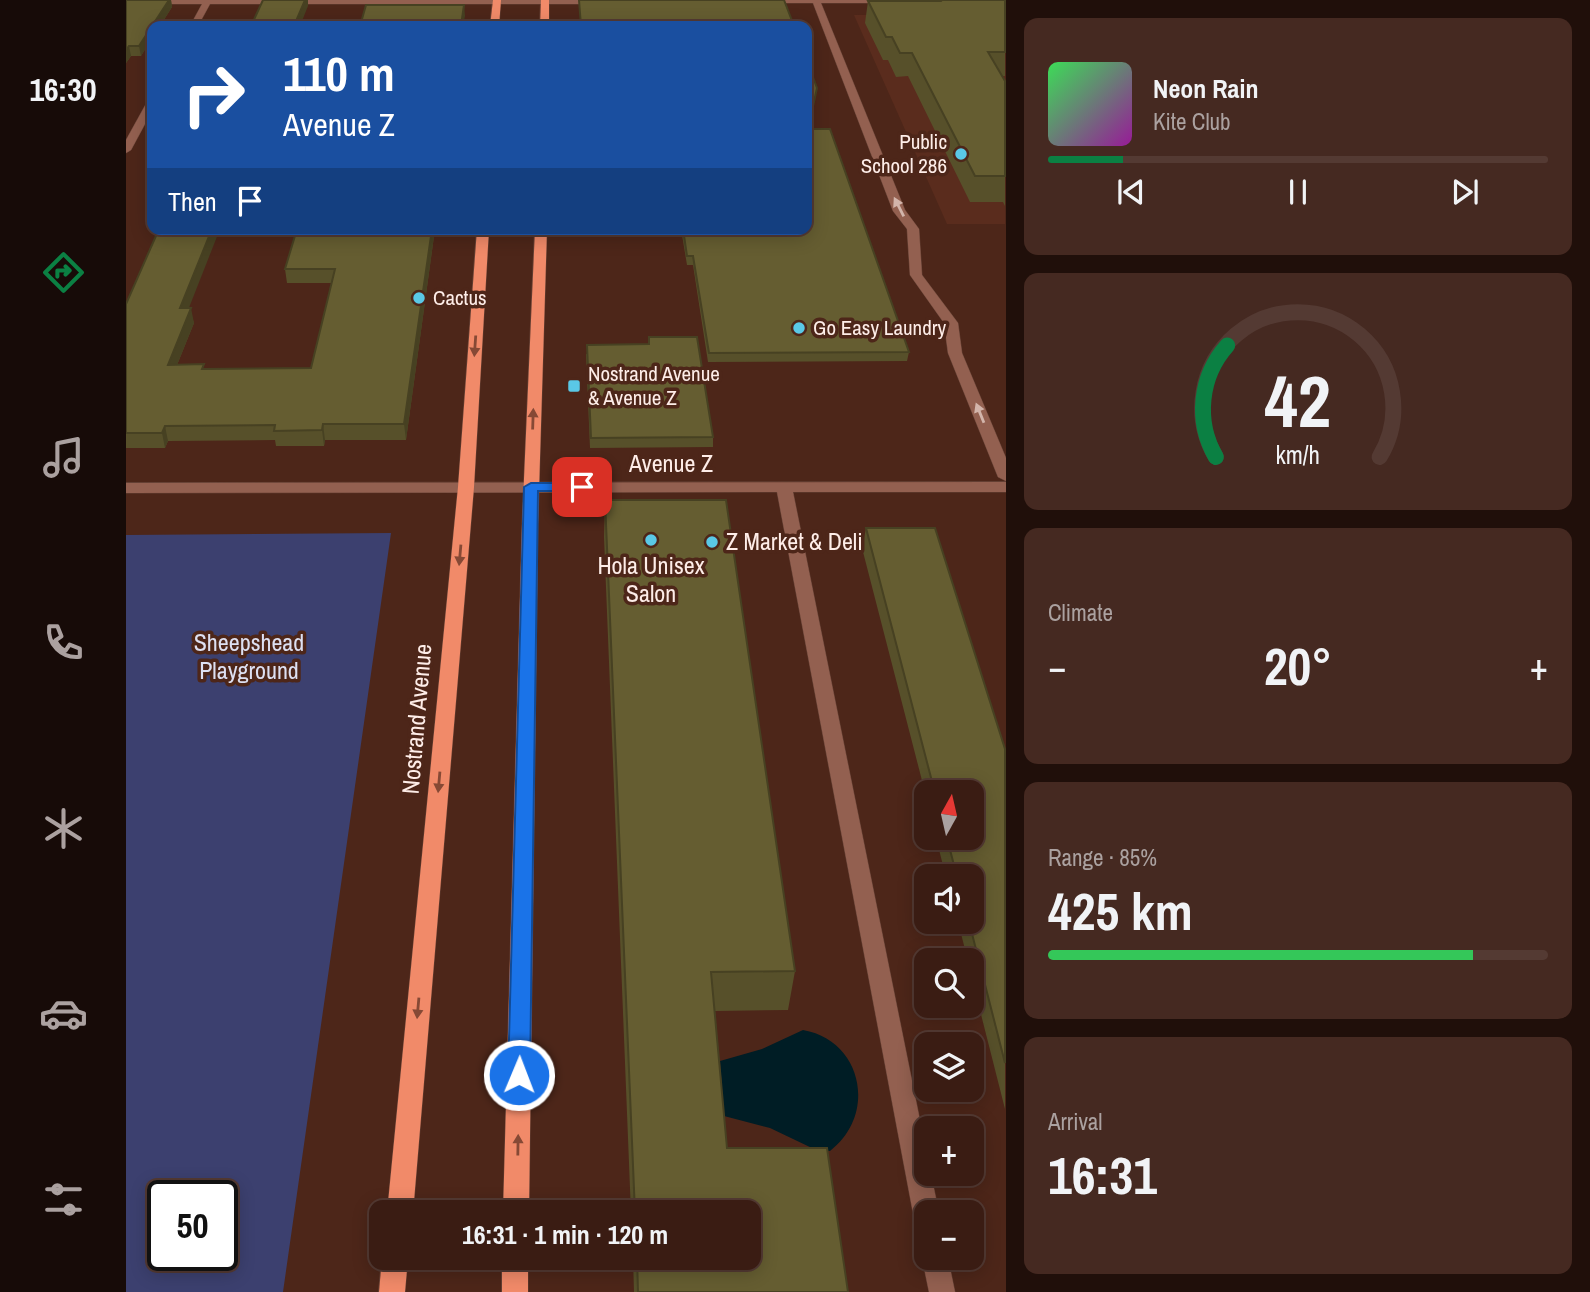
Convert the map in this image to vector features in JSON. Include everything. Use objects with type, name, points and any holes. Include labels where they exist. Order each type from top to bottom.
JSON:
[{"type":"main road","points":[[495,21],[497,0]]},
{"type":"main road","points":[[545,0],[545,21]]},
{"type":"main road","name":"Nostrand Avenue","points":[[401,1200],[466,487],[483,235]]},
{"type":"main road","points":[[516,1200],[531,487],[541,235]]},
{"type":"main road","points":[[392,1292],[394,1270]]},
{"type":"main road","points":[[515,1270],[515,1292]]},
{"type":"street","points":[[817,0],[899,211],[912,229],[916,275],[951,323],[956,353],[1006,477]]},
{"type":"street","points":[[746,1],[952,0]]},
{"type":"street","points":[[126,1],[613,1]]},
{"type":"street","points":[[197,21],[208,1]]},
{"type":"street","points":[[126,150],[147,111]]},
{"type":"street","points":[[784,487],[923,1200]]},
{"type":"street","name":"Avenue Z","points":[[126,488],[1006,487]]},
{"type":"street","points":[[937,1270],[942,1292]]},
{"type":"shaded area","name":"Public School 286","points":[[1005,14],[1005,224],[947,224],[854,15]]},
{"type":"shaded area","points":[[803,1030],[823,1037],[839,1048],[850,1063],[857,1080],[858,1099],[854,1118],[845,1136],[830,1151],[814,1149],[770,1128],[724,1116],[720,1061],[762,1049]]},
{"type":"green space","name":"Sheepshead Playground","points":[[391,533],[283,1292],[126,1292],[126,535]]},
{"type":"building","points":[[126,0],[169,0],[155,21],[147,21],[147,34],[139,46],[129,46],[126,50]]},
{"type":"building","points":[[263,0],[305,0],[296,21],[253,21]]},
{"type":"building","points":[[579,0],[784,0],[792,21],[581,21]]},
{"type":"building","points":[[1005,0],[1005,52],[988,52],[1005,81],[1005,176],[975,176],[912,53],[900,53],[892,37],[886,37],[868,1]]},
{"type":"building","points":[[366,5],[464,5],[462,21],[361,21]]},
{"type":"building","points":[[812,74],[817,88],[812,111]]},
{"type":"building","points":[[812,129],[830,129],[909,352],[709,353],[693,256],[687,256],[684,235],[812,235]]},
{"type":"building","points":[[156,235],[210,235],[180,308],[191,308],[168,365],[204,364],[202,369],[311,368],[335,269],[285,269],[295,235],[431,235],[404,424],[323,424],[322,430],[274,431],[275,425],[165,426],[162,433],[126,433],[126,304]]},
{"type":"building","points":[[649,337],[697,337],[713,437],[591,438],[587,345],[649,344]]},
{"type":"building","points":[[605,500],[726,500],[795,971],[711,972],[727,1148],[827,1148],[848,1292],[638,1292],[637,1270],[761,1270],[761,1200],[634,1200]]},
{"type":"building","points":[[866,528],[935,528],[1005,749],[1005,1063],[984,981],[984,948],[976,948],[972,934],[984,934],[984,864],[954,864],[950,850],[984,850],[984,780],[932,780]]},
{"type":"place","name":"Public School 286","points":[[961,154]]},
{"type":"place","name":"Cactus","points":[[419,298]]},
{"type":"place","name":"Go Easy Laundry","points":[[799,328]]},
{"type":"place","name":"Nostrand Avenue & Avenue Z","points":[[574,386]]},
{"type":"place","name":"Hola Unisex Salon","points":[[651,540]]},
{"type":"place","name":"Z Market & Deli","points":[[712,542]]},
{"type":"route","points":[[519,1075],[531,487],[582,487]]}]
